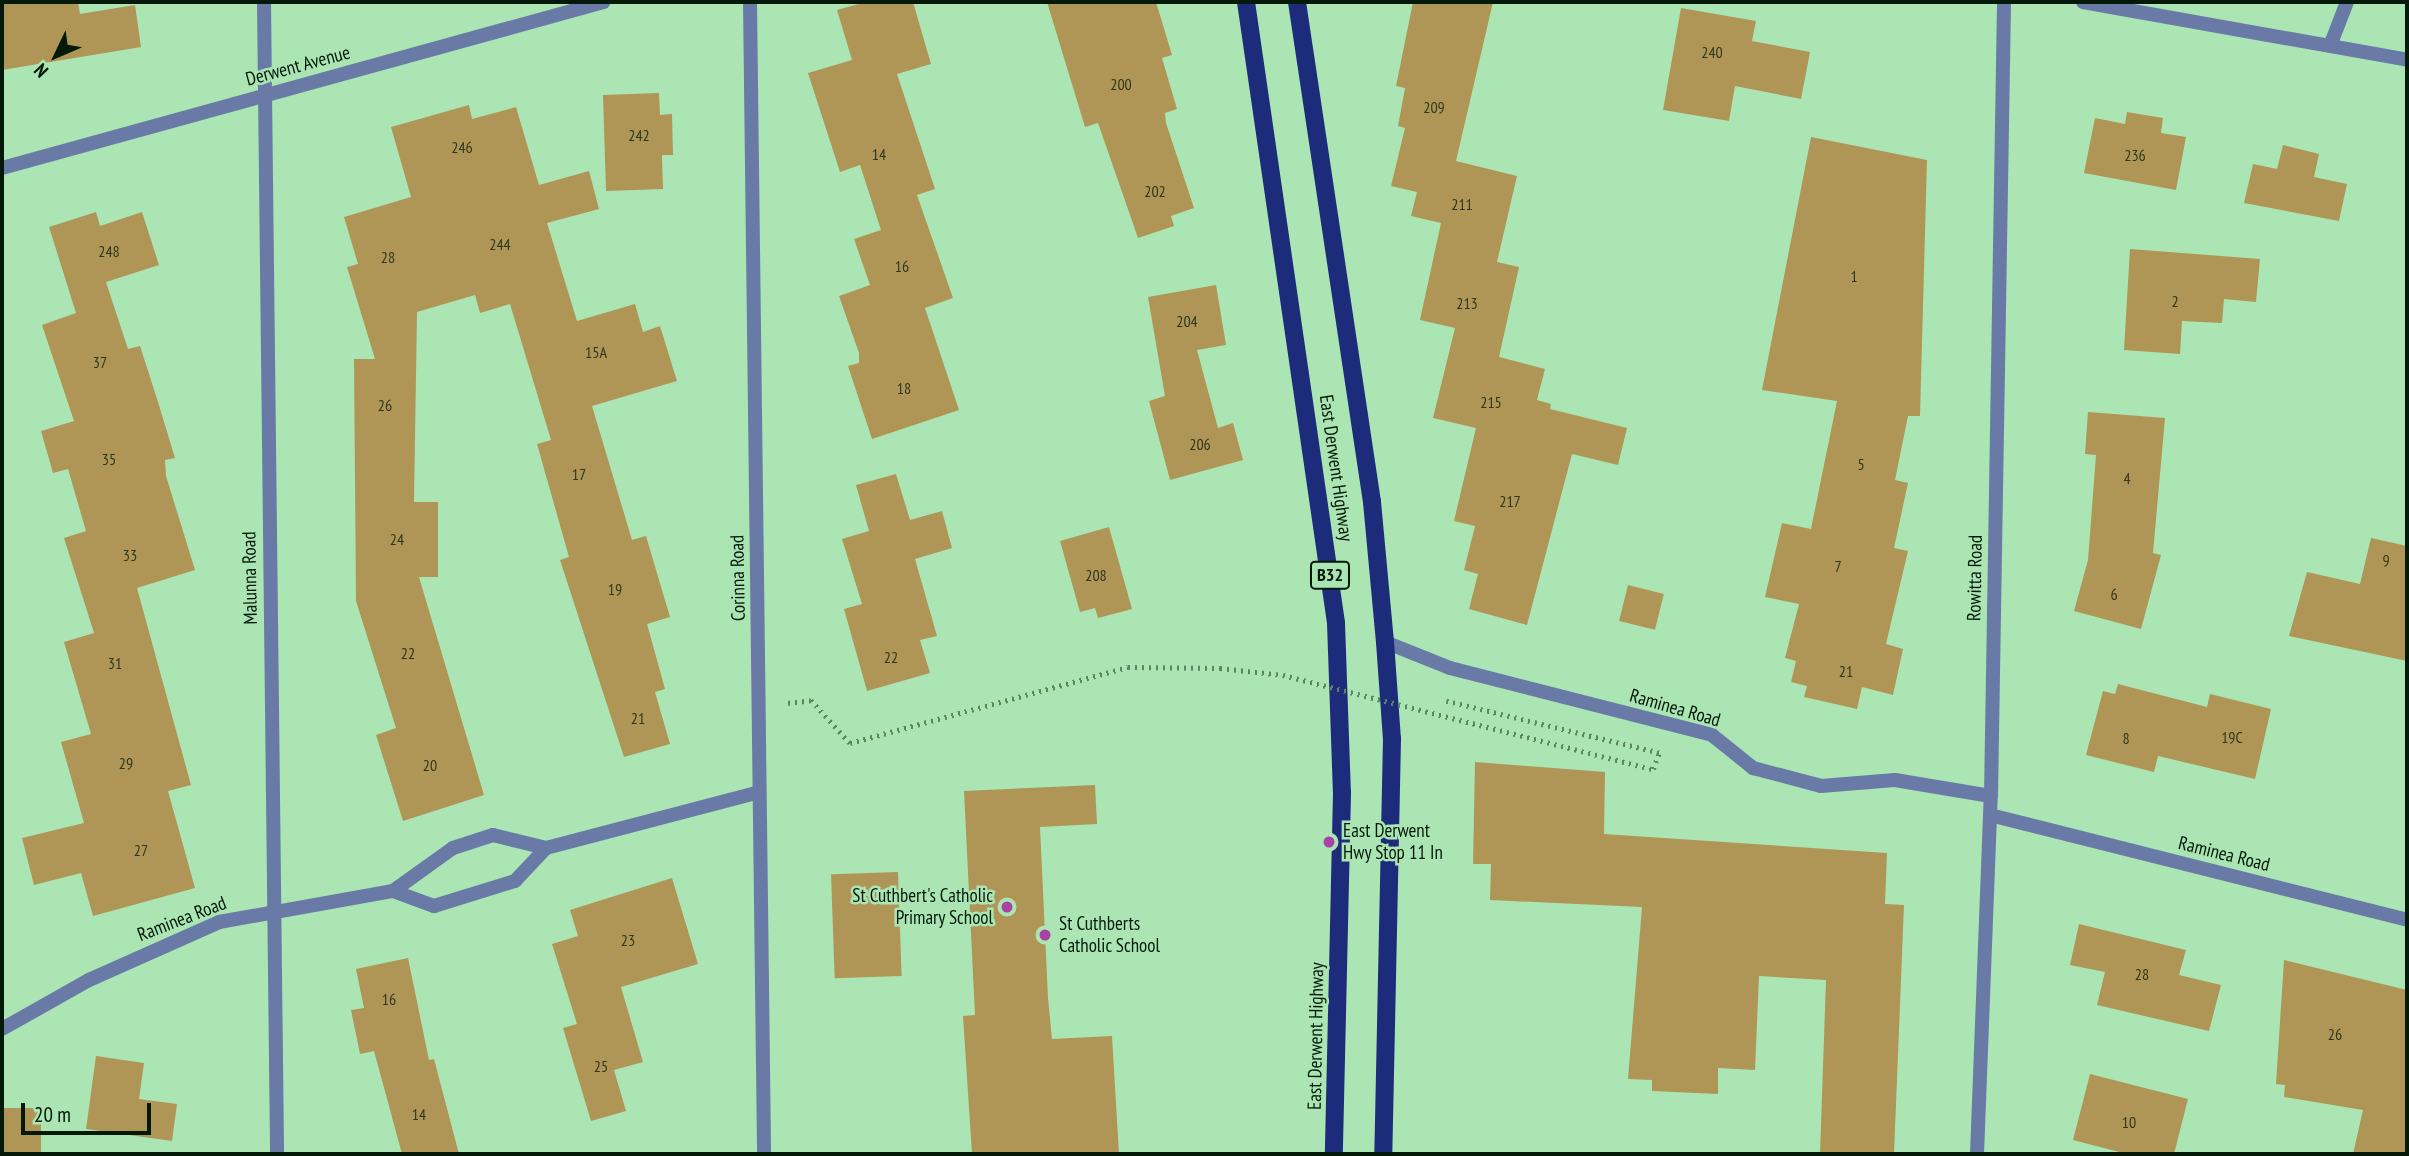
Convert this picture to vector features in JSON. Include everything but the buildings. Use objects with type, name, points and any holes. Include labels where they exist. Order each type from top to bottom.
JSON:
[{"type":"main road","name":"East Derwent Highway","points":[[1246,2],[1336,624],[1342,793],[1334,1154]]},
{"type":"main road","name":"East Derwent Highway","points":[[1297,2],[1373,502],[1385,642],[1392,739],[1383,1154]]},
{"type":"street","name":"Malunna Road","points":[[264,2],[262,96],[276,1154]]},
{"type":"street","name":"Derwent Avenue","points":[[2,168],[604,2]]},
{"type":"street","name":"Corinna Road","points":[[750,2],[764,1154]]},
{"type":"street","name":"Rowitta Road","points":[[1977,1154],[1991,796],[2004,2]]},
{"type":"street","points":[[2082,2],[2407,60]]},
{"type":"street","points":[[2330,46],[2347,2]]},
{"type":"street","name":"Raminea Road","points":[[1385,642],[1450,668],[1712,735],[1753,768],[1821,786],[1895,780],[1991,796]]},
{"type":"street","name":"Raminea Road","points":[[2,1029],[156,948],[274,908],[393,891],[453,848],[493,835],[546,848],[759,792]]},
{"type":"street","name":"Raminea Road","points":[[1990,815],[2407,920]]},
{"type":"street","name":"Raminea Road","points":[[393,891],[435,906],[516,881],[546,848]]},
{"type":"path","points":[[759,706],[811,700],[850,743],[1128,667],[1220,668],[1283,675],[1653,769],[1659,753],[1446,701]]},
{"type":"place","name":"East Derwent Hwy Stop 11 In","points":[[1329,842]]},
{"type":"place","name":"St Cuthbert's Catholic Primary School","points":[[1007,907]]},
{"type":"place","name":"St Cuthberts Catholic School","points":[[1045,935]]}]
